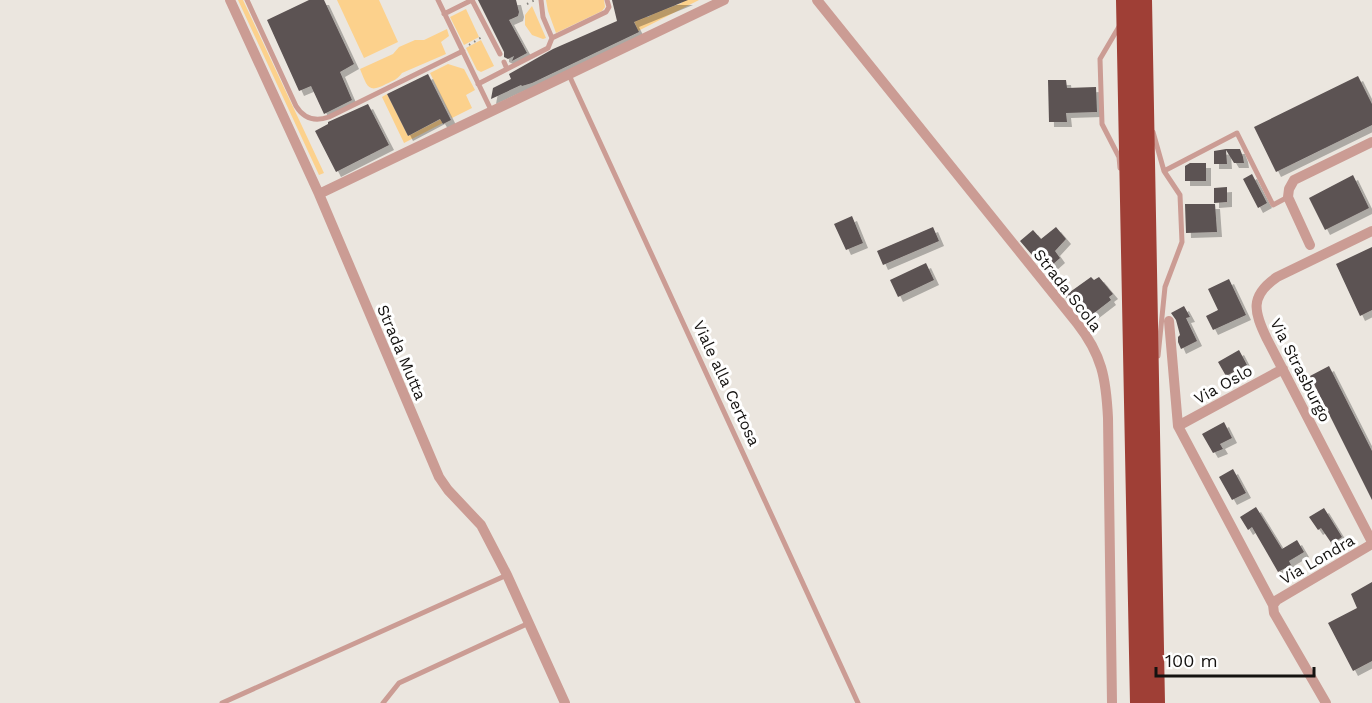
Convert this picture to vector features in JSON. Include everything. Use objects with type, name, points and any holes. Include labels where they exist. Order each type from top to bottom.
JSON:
[{"type":"highway","points":[[1126,0],[1140,703]]},
{"type":"highway","points":[[1142,0],[1155,703]]},
{"type":"street","name":"Strada Mutta","points":[[230,0],[319,194],[439,477],[481,525],[507,575],[566,703]]},
{"type":"street","points":[[319,194],[724,0]]},
{"type":"street","name":"Strada Scola","points":[[817,0],[1083,331],[1100,361],[1106,385],[1108,418],[1112,703]]},
{"type":"street","points":[[1302,265],[1310,245],[1288,197],[1294,180],[1372,142]]},
{"type":"street","name":"Via Strasburgo","points":[[1372,231],[1267,284],[1258,296],[1256,306],[1257,318],[1372,543]]},
{"type":"street","points":[[1310,245],[1328,252]]},
{"type":"street","points":[[1169,321],[1178,426],[1275,603],[1274,613],[1326,703]]},
{"type":"street","name":"Via Oslo","points":[[1178,426],[1283,369]]},
{"type":"street","name":"Via Londra","points":[[1275,603],[1372,543]]},
{"type":"lane","points":[[247,0],[296,106],[303,115],[313,119],[323,119],[334,115],[462,50]]},
{"type":"lane","points":[[438,0],[492,112]]},
{"type":"lane","points":[[444,14],[472,0],[500,54]]},
{"type":"lane","points":[[541,0],[543,17],[552,38]]},
{"type":"lane","points":[[478,84],[546,50],[552,38],[606,12],[609,7],[607,0]]},
{"type":"lane","points":[[1121,0],[1120,25],[1100,59],[1102,124],[1119,157],[1131,262]]},
{"type":"lane","points":[[1142,32],[1153,132],[1164,171],[1180,195],[1182,242],[1165,286],[1157,364]]},
{"type":"lane","points":[[504,62],[507,69]]},
{"type":"lane","name":"Viale alla Certosa","points":[[569,75],[858,703]]},
{"type":"lane","points":[[1164,171],[1237,133],[1273,206],[1288,197]]},
{"type":"lane","points":[[1150,430],[1156,375]]},
{"type":"lane","points":[[222,703],[507,575]]},
{"type":"lane","points":[[383,703],[399,683],[529,623]]},
{"type":"path","points":[[527,4],[535,0]]},
{"type":"path","points":[[462,50],[489,33]]},
{"type":"shaded area","points":[[238,0],[243,0],[324,173],[319,175]]},
{"type":"shaded area","points":[[337,0],[379,0],[398,42],[364,58]]},
{"type":"shaded area","points":[[546,0],[604,0],[605,7],[602,11],[556,33]]},
{"type":"shaded area","points":[[682,0],[699,0],[638,31],[632,16],[648,17],[653,14],[651,9],[660,5],[663,10],[682,3]]},
{"type":"shaded area","points":[[532,6],[546,38],[532,35],[525,25],[525,15]]},
{"type":"shaded area","points":[[466,9],[479,37],[464,45],[450,17]]},
{"type":"shaded area","points":[[447,29],[449,36],[441,42],[446,54],[402,73],[395,80],[380,87],[369,87],[360,69],[393,54],[399,47],[415,40],[424,40]]},
{"type":"shaded area","points":[[481,40],[494,66],[481,72],[477,70],[466,48]]},
{"type":"shaded area","points":[[448,64],[464,69],[475,90],[466,95],[472,108],[452,118],[430,73]]},
{"type":"shaded area","points":[[387,94],[408,136],[441,119],[443,123],[404,143],[382,97]]},
{"type":"building","points":[[309,0],[324,0],[354,64],[340,72],[352,100],[324,114],[311,86],[299,91],[267,20]]},
{"type":"building","points":[[478,0],[516,0],[518,16],[509,20],[527,53],[512,61],[514,56],[508,59],[504,57],[504,52]]},
{"type":"building","points":[[612,0],[688,0],[634,22],[639,32],[532,83],[521,85],[491,99],[493,88],[511,79],[509,74],[553,49],[617,21]]},
{"type":"building","points":[[428,74],[451,120],[443,124],[440,119],[408,136],[387,94]]},
{"type":"building","points":[[1358,76],[1372,104],[1372,125],[1276,172],[1254,127]]},
{"type":"building","points":[[1048,80],[1066,80],[1067,88],[1096,87],[1097,112],[1066,113],[1067,122],[1049,122]]},
{"type":"building","points":[[368,104],[389,145],[336,172],[315,131],[328,122]]},
{"type":"building","points":[[1226,149],[1240,149],[1244,163],[1234,163],[1226,150],[1227,164],[1214,164],[1214,151]]},
{"type":"building","points":[[1190,163],[1206,163],[1206,181],[1185,181],[1185,166]]},
{"type":"building","points":[[1252,174],[1267,203],[1258,208],[1243,179]]},
{"type":"building","points":[[1353,175],[1369,208],[1325,230],[1309,198]]},
{"type":"building","points":[[1227,187],[1227,202],[1214,203],[1214,188]]},
{"type":"building","points":[[1185,204],[1215,204],[1217,232],[1186,233]]},
{"type":"building","points":[[852,216],[863,243],[846,250],[834,224]]},
{"type":"building","points":[[933,227],[939,241],[883,265],[877,251]]},
{"type":"building","points":[[1056,227],[1066,239],[1055,251],[1060,258],[1051,266],[1037,251],[1032,255],[1020,241],[1033,230],[1041,239]]},
{"type":"building","points":[[1372,247],[1372,310],[1360,316],[1336,264]]},
{"type":"building","points":[[926,263],[934,280],[898,297],[890,280]]},
{"type":"building","points":[[1091,277],[1094,280],[1099,277],[1113,294],[1109,297],[1111,300],[1085,320],[1061,291],[1067,288],[1070,292]]},
{"type":"building","points":[[1229,279],[1246,315],[1213,330],[1206,316],[1218,310],[1208,289]]},
{"type":"building","points":[[1184,306],[1190,317],[1186,318],[1197,341],[1181,349],[1176,320],[1171,313]]},
{"type":"building","points":[[1239,350],[1247,365],[1226,376],[1218,362]]},
{"type":"building","points":[[1329,366],[1372,451],[1372,500],[1310,376]]},
{"type":"building","points":[[1224,422],[1232,438],[1220,444],[1223,449],[1213,453],[1202,434]]},
{"type":"building","points":[[1233,469],[1246,493],[1232,500],[1219,477]]},
{"type":"building","points":[[1256,507],[1282,549],[1297,540],[1304,552],[1289,561],[1291,565],[1278,572],[1252,527],[1248,530],[1240,517]]},
{"type":"building","points":[[1324,508],[1342,537],[1332,544],[1321,528],[1318,530],[1309,517]]},
{"type":"building","points":[[1372,582],[1372,661],[1353,671],[1328,623],[1357,608],[1351,594]]}]
